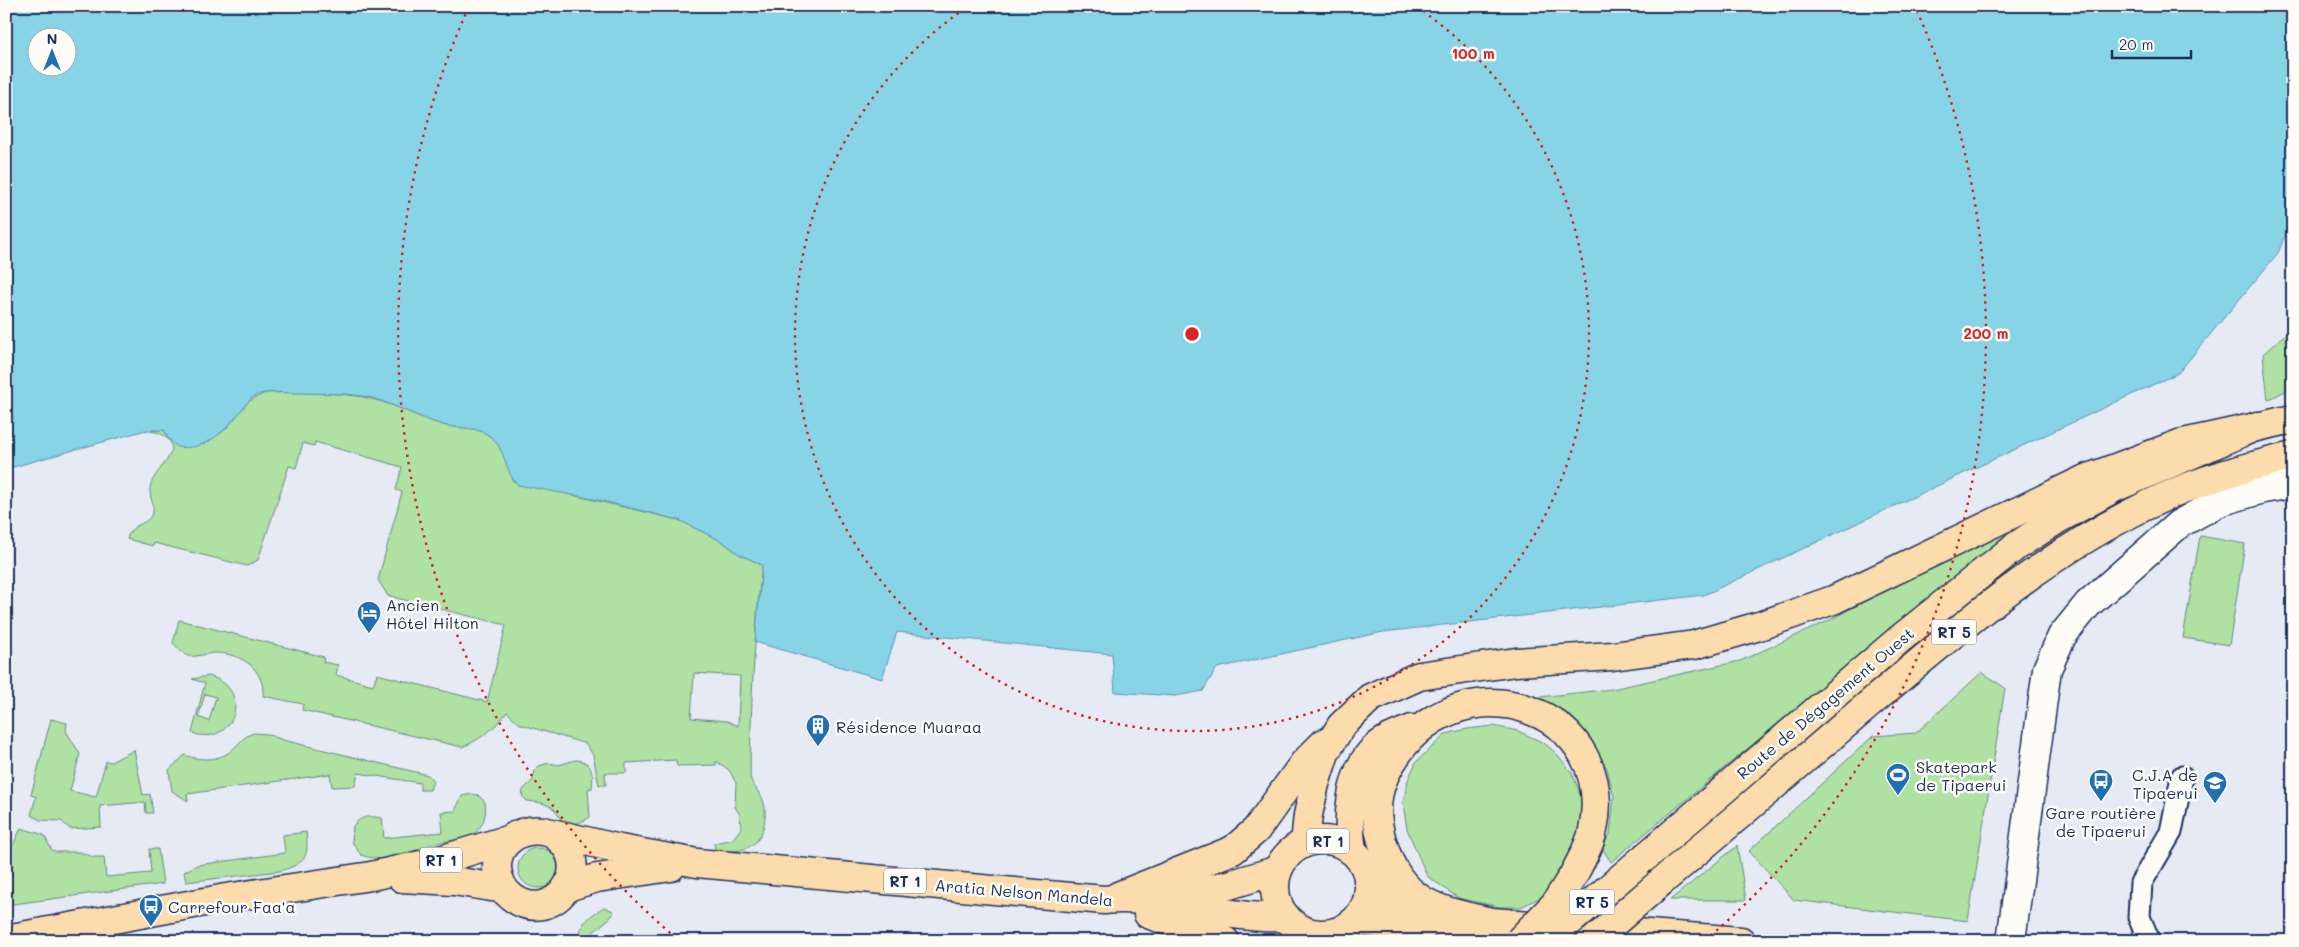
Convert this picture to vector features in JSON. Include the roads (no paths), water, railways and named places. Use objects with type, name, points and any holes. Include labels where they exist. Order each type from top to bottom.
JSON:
[{"type":"main road","points":[[1107,900],[1233,850],[1256,830],[1304,763],[1370,698],[1418,676],[1516,662],[1613,656],[1694,645],[1759,626],[1833,600],[2084,480],[2179,444],[2293,419]]},
{"type":"main road","name":"Route de Dégagement Ouest","points":[[1547,941],[1901,638],[2023,542],[2114,488],[2257,426]]},
{"type":"main road","name":"Route de Dégagement Ouest","points":[[1593,941],[1934,650],[2029,575],[2095,533],[2160,498],[2238,470],[2292,456]]},
{"type":"main road","points":[[1519,941],[1555,904],[1587,849],[1593,829],[1595,792],[1593,777],[1581,752],[1565,731],[1542,715],[1509,704],[1472,704],[1452,709],[1426,723],[1407,740],[1386,770],[1378,795],[1376,820],[1389,862],[1404,886],[1425,903],[1453,914],[1492,922],[1741,941]]},
{"type":"main road","points":[[1352,851],[1349,820],[1356,779],[1372,751],[1389,739],[1426,723]]},
{"type":"main road","points":[[1305,843],[1308,815],[1315,784],[1325,753],[1341,726]]},
{"type":"main road","name":"RT 1","points":[[6,939],[226,898],[371,876],[430,863],[510,839],[530,830],[551,833],[620,850],[697,863]]},
{"type":"main road","points":[[551,833],[562,841],[570,853],[573,867],[567,887]]},
{"type":"main road","points":[[504,889],[498,875],[498,859],[500,852],[510,839]]},
{"type":"main road","name":"RT 1","points":[[1278,870],[1289,854],[1305,843],[1327,841],[1344,846],[1352,851],[1362,863],[1368,881],[1378,893],[1400,910],[1487,934]]},
{"type":"main road","name":"RT 1","points":[[371,876],[454,881],[504,889],[516,900],[534,905],[551,901],[567,887],[597,878],[697,863]]},
{"type":"main road","name":"Aratia Nelson Mandela","points":[[697,863],[759,867],[1107,900],[1140,900],[1201,909],[1285,917],[1301,929],[1320,934],[1338,931],[1355,921]]},
{"type":"main road","points":[[1278,870],[1275,889],[1280,908],[1285,917]]},
{"type":"main road","name":"Aratia Nelson Mandela","points":[[1140,900],[1229,885],[1278,870]]},
{"type":"main road","points":[[1355,921],[1366,904],[1368,881]]},
{"type":"main road","name":"RT 1","points":[[1050,895],[1149,914],[1226,941]]},
{"type":"main road","name":"RT 1","points":[[1355,921],[1582,941]]},
{"type":"main road","name":"RT 1","points":[[1450,941],[1487,934]]},
{"type":"street","points":[[2011,941],[2047,669],[2062,636],[2088,604],[2179,524],[2219,502],[2262,489],[2293,484]]},
{"type":"street","points":[[2149,941],[2139,917],[2141,883],[2171,832],[2182,777]]},
{"type":"water","points":[[6,6],[2293,6],[2293,216],[2278,253],[2178,373],[1704,595],[1383,632],[1217,668],[1203,691],[1175,696],[1115,692],[1112,654],[897,632],[882,679],[755,642],[762,565],[739,554],[723,542],[679,520],[594,499],[518,485],[510,474],[499,447],[485,433],[473,429],[443,425],[390,404],[363,396],[275,392],[260,394],[250,399],[234,420],[220,433],[213,439],[196,446],[187,448],[177,447],[168,438],[164,430],[146,430],[6,469]]},
{"type":"place","name":"Ancien Hôtel Hilton","points":[[369,634]]},
{"type":"place","name":"Résidence Muaraa","points":[[818,747]]},
{"type":"place","name":"Skatepark de Tipaerui","points":[[1898,796]]},
{"type":"place","name":"Gare routière de Tipaerui","points":[[2101,802]]},
{"type":"place","name":"C.J.A de Tipaerui","points":[[2215,804]]},
{"type":"place","name":"Carrefour Faa'a","points":[[151,927]]}]
